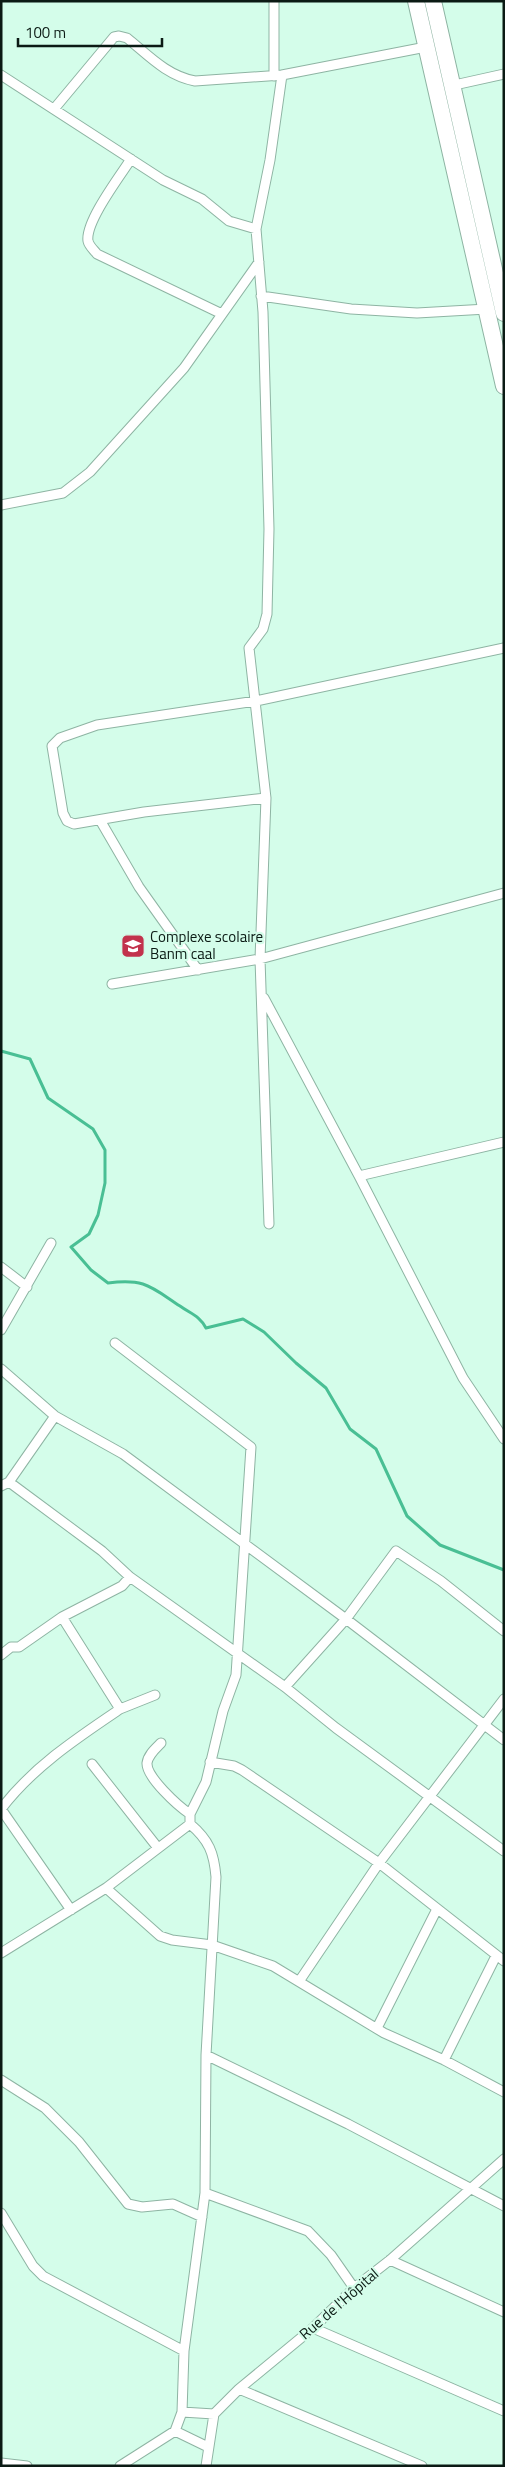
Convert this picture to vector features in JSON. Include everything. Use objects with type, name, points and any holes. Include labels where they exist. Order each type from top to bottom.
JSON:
[{"type":"highway","points":[[416,1],[426,47],[444,87],[504,313]]},
{"type":"highway","points":[[433,1],[444,87],[487,309],[504,386]]},
{"type":"street","points":[[269,1224],[260,959],[266,798],[249,648],[263,629],[267,614],[268,529],[261,296],[256,229],[270,160],[278,76],[274,1]]},
{"type":"street","points":[[54,109],[114,38],[119,36],[127,38],[171,74],[195,81],[278,76],[426,47]]},
{"type":"street","points":[[444,87],[504,74]]},
{"type":"street","points":[[1,75],[163,180],[202,200],[229,221],[256,229]]},
{"type":"street","points":[[131,159],[95,214],[88,239],[90,246],[97,254],[222,314]]},
{"type":"street","points":[[1,505],[63,493],[78,482],[184,368],[259,262]]},
{"type":"street","points":[[261,296],[351,309],[417,313],[487,309]]},
{"type":"street","points":[[266,798],[74,824],[67,821],[63,813],[52,746],[54,742],[97,725],[256,700],[504,648]]},
{"type":"street","points":[[100,820],[134,879],[198,970]]},
{"type":"street","points":[[112,984],[260,959],[504,892]]},
{"type":"street","points":[[262,996],[359,1176],[463,1378],[504,1439]]},
{"type":"street","points":[[359,1176],[504,1142]]},
{"type":"street","points":[[1,1330],[51,1243]]},
{"type":"street","points":[[1,1267],[27,1287]]},
{"type":"street","points":[[115,1344],[251,1447],[239,1653],[232,1690],[223,1711],[201,1792],[190,1814],[190,1824],[204,1836],[214,1858],[216,1877],[206,2055],[205,2193],[184,2350],[182,2412],[175,2431],[120,2466]]},
{"type":"street","points":[[1,1369],[55,1416],[123,1454],[245,1546],[346,1618],[504,1740]]},
{"type":"street","points":[[55,1416],[5,1484],[102,1551],[130,1577],[239,1653],[336,1728],[504,1851]]},
{"type":"street","points":[[285,1687],[346,1618],[396,1551],[441,1581],[504,1631]]},
{"type":"street","points":[[1,1655],[11,1647],[19,1647],[62,1618],[122,1586],[130,1577]]},
{"type":"street","points":[[62,1618],[120,1709]]},
{"type":"street","points":[[71,1910],[1,1809],[18,1787],[50,1759],[120,1709],[155,1695]]},
{"type":"street","points":[[300,1980],[379,1863],[504,1699]]},
{"type":"street","points":[[160,1743],[152,1751],[147,1761],[147,1769],[168,1794],[190,1814]]},
{"type":"street","points":[[210,1762],[234,1766],[242,1770],[379,1863],[500,1959],[444,2060]]},
{"type":"street","points":[[92,1764],[158,1848]]},
{"type":"street","points":[[1,1953],[106,1888],[190,1824]]},
{"type":"street","points":[[106,1888],[160,1936],[172,1940],[212,1945],[273,1966],[300,1980],[377,2028],[444,2060],[504,2092]]},
{"type":"street","points":[[377,2028],[437,1909]]},
{"type":"street","points":[[206,2055],[348,2124],[504,2206]]},
{"type":"street","points":[[1,2080],[45,2108],[78,2142],[128,2204],[142,2207],[173,2204],[202,2216]]},
{"type":"street","name":"Rue de l'Hôpital","points":[[214,2414],[239,2389],[313,2328],[354,2288],[390,2260],[504,2159]]},
{"type":"street","points":[[205,2193],[308,2231],[331,2255],[354,2288]]},
{"type":"street","points":[[1,2213],[33,2266],[43,2276],[184,2350]]},
{"type":"street","points":[[390,2260],[504,2312]]},
{"type":"street","points":[[313,2328],[504,2411]]},
{"type":"street","points":[[239,2389],[422,2466]]},
{"type":"street","points":[[182,2412],[214,2414],[206,2466]]},
{"type":"street","points":[[175,2431],[208,2447]]},
{"type":"street","points":[[1,2463],[27,2466]]},
{"type":"waterway","points":[[1,1051],[30,1059],[48,1098],[93,1129],[105,1150],[105,1183],[98,1215],[89,1234],[71,1247],[91,1270],[108,1283],[131,1282],[147,1285],[198,1318],[206,1328],[243,1319],[264,1332],[296,1363],[326,1388],[350,1429],[376,1449],[407,1516],[440,1545],[504,1570]]},
{"type":"place","name":"Complexe scolaire Banm caal","points":[[133,946]]}]
